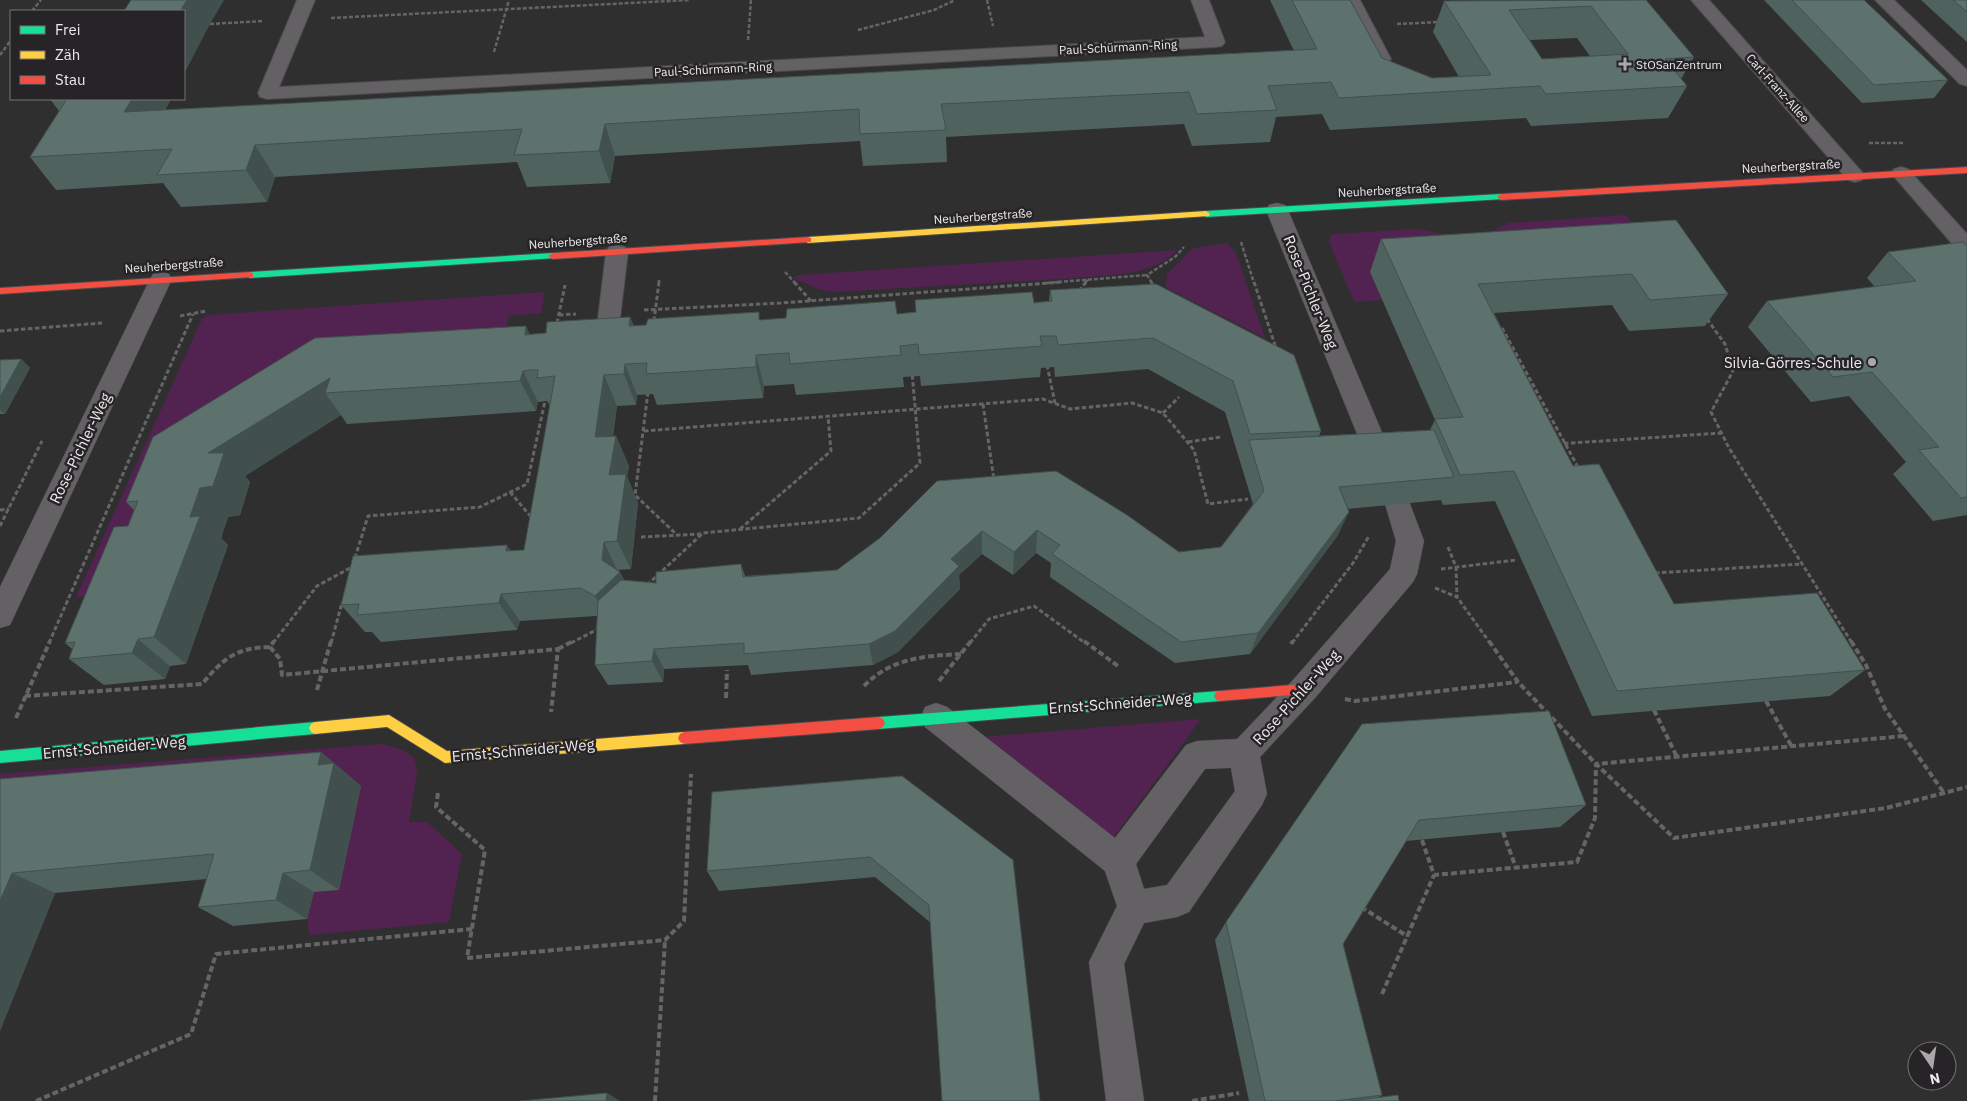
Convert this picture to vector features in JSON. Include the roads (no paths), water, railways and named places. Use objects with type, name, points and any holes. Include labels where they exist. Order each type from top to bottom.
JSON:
[{"type":"main road","name":"Neuherbergstraße","points":[[0,291],[1278,210],[1967,170]]},
{"type":"main road","name":"Ernst-Schneider-Weg","points":[[0,757],[389,721],[445,757],[922,718],[1304,690]]},
{"type":"street","name":"Rose-Pichler-Weg","points":[[1278,210],[1379,456]]},
{"type":"street","name":"Rose-Pichler-Weg","points":[[0,616],[161,280]]},
{"type":"street","name":"Rose-Pichler-Weg","points":[[1118,861],[1197,755],[1244,753],[1304,690],[1403,574],[1410,541],[1398,504]]},
{"type":"street","points":[[922,718],[1118,861],[1134,908],[1106,962],[1125,1101]]},
{"type":"street","points":[[1134,908],[1177,900],[1251,794],[1244,753]]},
{"type":"lane","name":"Paul-Schürmann-Ring","points":[[306,0],[267,93],[1216,42],[1200,0]]},
{"type":"lane","name":"Carl-Franz-Allee","points":[[1700,0],[1855,176]]},
{"type":"lane","points":[[1884,0],[1967,80]]},
{"type":"lane","points":[[1358,3],[1387,70]]},
{"type":"lane","points":[[1901,174],[1966,246],[1956,263],[1967,275]]},
{"type":"lane","points":[[605,351],[617,252]]},
{"type":"place","name":"StOSanZentrum","points":[[1625,64]]},
{"type":"place","name":"Silvia-Görres-Schule","points":[[1872,362]]}]
